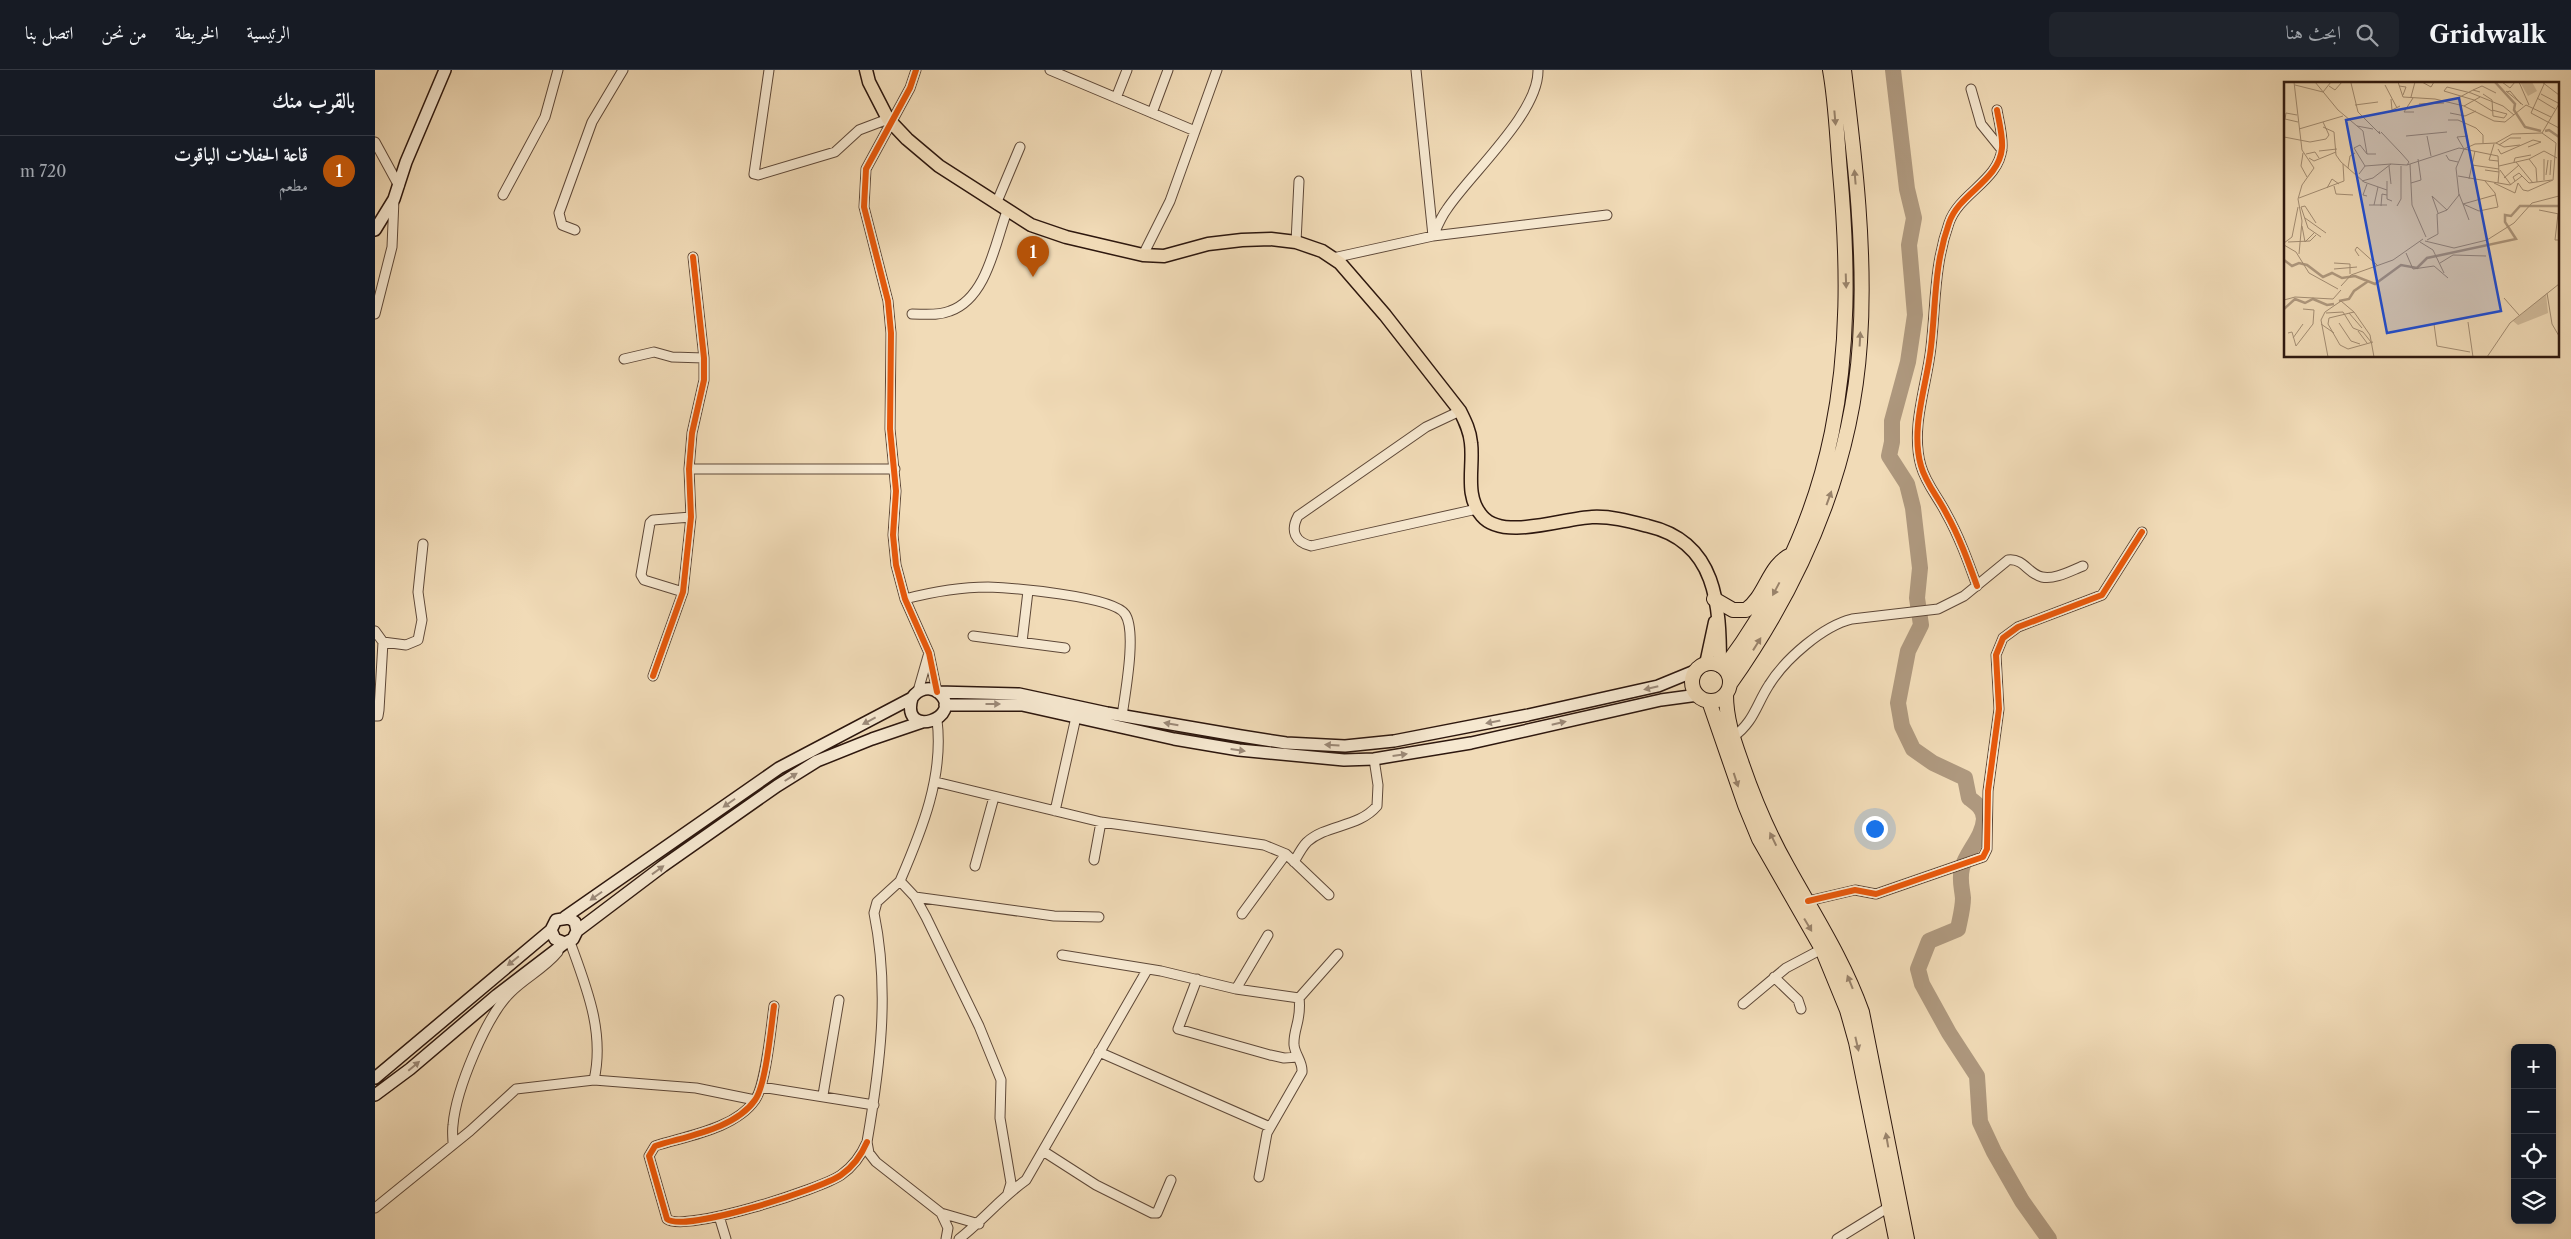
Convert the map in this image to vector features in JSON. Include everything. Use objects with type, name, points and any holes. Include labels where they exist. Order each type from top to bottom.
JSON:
[{"type":"highway","points":[[1722,667],[1769,602],[1794,554],[1814,503],[1828,454],[1837,410],[1846,327],[1847,285],[1842,199],[1830,70]]},
{"type":"highway","points":[[1704,698],[1718,700],[1728,689],[1769,624],[1808,550],[1833,484],[1851,415],[1858,360],[1861,306],[1856,194],[1844,70]]},
{"type":"highway","points":[[1716,604],[1733,610],[1746,610],[1754,602],[1778,564],[1794,554]]},
{"type":"highway","points":[[1722,667],[1701,667],[1693,683],[1718,722],[1736,780],[1759,839],[1822,949],[1847,1010],[1857,1042],[1896,1239]]},
{"type":"highway","points":[[1722,667],[1728,689],[1727,717],[1761,814],[1786,866],[1808,901],[1850,980],[1862,1012],[1907,1239]]},
{"type":"main road","points":[[375,230],[395,199],[406,162],[445,70]]},
{"type":"main road","points":[[866,70],[869,82],[889,120],[907,139],[939,166],[1031,225],[1066,236],[1143,255],[1164,256],[1209,244],[1271,239],[1297,242],[1322,251],[1333,258],[1340,263],[1385,315],[1460,411],[1467,426],[1471,442],[1473,502],[1482,517],[1497,525],[1521,527],[1603,517],[1663,529],[1684,540],[1699,556],[1709,578],[1716,604],[1722,667]]},
{"type":"main road","points":[[375,1078],[551,930],[556,920],[565,917],[779,768],[915,695],[930,689],[937,692],[1019,694],[1123,716],[1286,743],[1345,746],[1380,743],[1528,715],[1658,686],[1701,667],[1716,604]]},
{"type":"main road","points":[[915,695],[911,711],[915,718],[922,722],[931,723],[937,720],[943,713],[945,705],[937,692]]},
{"type":"main road","points":[[945,705],[1022,705],[1174,739],[1239,750],[1316,758],[1378,759],[1471,743],[1661,700],[1704,698]]},
{"type":"main road","points":[[375,1095],[410,1070],[497,995],[567,942],[577,931],[737,815],[817,762],[872,739],[922,722]]},
{"type":"main road","points":[[1378,759],[1380,743]]},
{"type":"main road","points":[[565,917],[575,922],[577,931]]},
{"type":"main road","points":[[551,930],[555,939],[567,942]]},
{"type":"street","points":[[503,195],[545,118],[558,70]]},
{"type":"street","points":[[575,230],[563,225],[559,213],[592,122],[623,70]]},
{"type":"street","points":[[769,70],[755,174],[758,175],[835,152],[859,130],[889,120]]},
{"type":"street","points":[[916,70],[910,88],[889,120],[866,169],[864,207],[888,301],[891,334],[890,428],[895,469],[894,543],[896,565],[905,598],[929,653],[937,692]]},
{"type":"street","points":[[1050,70],[1064,73],[1116,98],[1195,131]]},
{"type":"street","points":[[1116,98],[1127,70]]},
{"type":"street","points":[[1152,113],[1168,70]]},
{"type":"street","points":[[1143,255],[1170,201],[1217,70]]},
{"type":"street","points":[[1416,70],[1433,236]]},
{"type":"street","points":[[1433,236],[1447,209],[1498,147],[1521,114],[1532,96],[1538,70]]},
{"type":"street","points":[[1971,89],[1981,124],[2002,150]]},
{"type":"street","points":[[1977,586],[1959,537],[1922,468],[1918,452],[1918,426],[1931,347],[1936,272],[1949,223],[1961,200],[1992,172],[2002,150],[1997,110]]},
{"type":"street","points":[[375,142],[399,186]]},
{"type":"street","points":[[912,314],[948,312],[969,298],[981,282],[1020,147]]},
{"type":"street","points":[[1297,242],[1299,181]]},
{"type":"street","points":[[375,314],[392,247],[395,199]]},
{"type":"street","points":[[1333,258],[1433,236],[1607,215]]},
{"type":"street","points":[[653,676],[683,592],[691,517],[689,468],[691,433],[704,380],[705,358],[693,258]]},
{"type":"street","points":[[624,359],[654,352],[672,357],[705,358]]},
{"type":"street","points":[[1460,411],[1426,427],[1298,516],[1293,525],[1302,544],[1311,546],[1477,509]]},
{"type":"street","points":[[689,468],[895,469]]},
{"type":"street","points":[[683,592],[644,580],[641,575],[650,522],[653,520],[691,517]]},
{"type":"street","points":[[1808,901],[1855,890],[1876,894],[1983,857],[1987,849],[1988,791],[1999,725],[1999,693],[1995,662],[2000,643],[2007,633],[2018,627],[2103,595],[2142,532]]},
{"type":"street","points":[[383,642],[406,645],[418,640],[423,620],[418,592],[423,544]]},
{"type":"street","points":[[1733,737],[1751,720],[1776,674],[1805,646],[1845,620],[1938,609],[1954,602],[1977,586],[2003,563],[2011,560],[2021,562],[2034,573],[2044,578],[2083,566]]},
{"type":"street","points":[[905,598],[929,592],[988,587],[1073,596],[1108,603],[1125,614],[1130,632],[1123,716]]},
{"type":"street","points":[[1022,642],[1028,591]]},
{"type":"street","points":[[375,631],[383,642],[379,710],[378,716],[375,716]]},
{"type":"street","points":[[973,636],[1065,648]]},
{"type":"street","points":[[915,695],[929,653]]},
{"type":"street","points":[[1055,811],[1076,717]]},
{"type":"street","points":[[774,1006],[761,1087],[755,1100],[735,1118],[724,1124],[655,1146],[651,1150],[649,1156],[667,1219],[679,1224],[719,1216],[824,1185],[850,1168],[858,1160],[867,1142],[883,1035],[884,1008],[875,913],[877,902],[900,881],[913,852],[936,782],[940,743],[937,720]]},
{"type":"street","points":[[1294,862],[1306,842],[1316,836],[1364,818],[1377,806],[1378,759]]},
{"type":"street","points":[[936,782],[1101,822],[1264,845],[1286,854],[1329,895]]},
{"type":"street","points":[[975,866],[994,797]]},
{"type":"street","points":[[1094,860],[1101,822]]},
{"type":"street","points":[[1242,914],[1286,854]]},
{"type":"street","points":[[900,881],[915,897],[979,1026],[1001,1080],[1000,1118],[1011,1183],[1008,1192]]},
{"type":"street","points":[[915,897],[1054,916],[1099,917]]},
{"type":"street","points":[[1236,989],[1268,935]]},
{"type":"street","points":[[453,1144],[455,1110],[484,1030],[497,1007],[507,996],[539,972],[567,942],[589,990],[598,1040],[597,1066],[594,1080]]},
{"type":"street","points":[[1743,1004],[1774,977],[1822,949]]},
{"type":"street","points":[[1259,1177],[1267,1133],[1302,1072],[1294,1045],[1301,1011],[1299,998],[1337,954]]},
{"type":"street","points":[[1062,955],[1197,979],[1236,989],[1299,998]]},
{"type":"street","points":[[959,1239],[979,1224],[1008,1192],[1025,1180],[1147,970]]},
{"type":"street","points":[[1774,977],[1798,1000],[1801,1009]]},
{"type":"street","points":[[1197,979],[1178,1029],[1270,1055],[1284,1058],[1298,1057]]},
{"type":"street","points":[[823,1096],[839,1000]]},
{"type":"street","points":[[1099,1052],[1270,1127]]},
{"type":"street","points":[[375,1208],[517,1089],[594,1080],[696,1088],[755,1100]]},
{"type":"street","points":[[761,1087],[874,1105]]},
{"type":"street","points":[[867,1142],[869,1153],[876,1162],[941,1213],[979,1224]]},
{"type":"street","points":[[1043,1151],[1103,1189],[1152,1214],[1157,1213],[1171,1180]]},
{"type":"street","points":[[1837,1239],[1889,1207]]},
{"type":"street","points":[[941,1213],[948,1228],[946,1239]]},
{"type":"street","points":[[719,1216],[726,1239]]},
{"type":"waterway","points":[[1893,70],[1907,189],[1914,218],[1909,245],[1915,315],[1908,362],[1892,421],[1892,442],[1889,456],[1907,484],[1913,508],[1920,568],[1917,598],[1921,625],[1908,651],[1898,703],[1902,726],[1913,749],[1933,763],[1965,778],[1969,798],[1984,815],[1981,832],[1967,856],[1961,872],[1963,902],[1958,929],[1929,941],[1918,969],[1922,984],[1949,1033],[1977,1076],[1980,1122],[1994,1152],[2022,1201],[2049,1239]]},
{"type":"cycle path","points":[[916,70],[910,88],[866,169],[864,207],[888,301],[891,333],[890,429],[896,491],[893,535],[896,565],[905,599],[929,653],[937,692]]},
{"type":"cycle path","points":[[1977,586],[1955,531],[1923,473],[1917,437],[1920,406],[1931,347],[1938,269],[1944,239],[1954,213],[1961,203],[1987,178],[1999,159],[2002,143],[1997,110]]},
{"type":"cycle path","points":[[653,676],[683,592],[691,517],[689,469],[692,433],[704,380],[704,358],[693,257]]},
{"type":"cycle path","points":[[1808,901],[1855,890],[1876,894],[1983,857],[1987,849],[1988,791],[1999,709],[1996,655],[2003,638],[2018,627],[2102,595],[2142,532]]},
{"type":"cycle path","points":[[774,1006],[765,1069],[759,1093],[755,1100],[746,1110],[723,1125],[655,1146],[649,1156],[667,1219],[679,1222],[724,1215],[753,1208],[808,1190],[846,1172],[857,1160],[867,1142]]},
{"type":"place","name":"قاعة الحفلات الياقوت","points":[[1033,277]]}]
